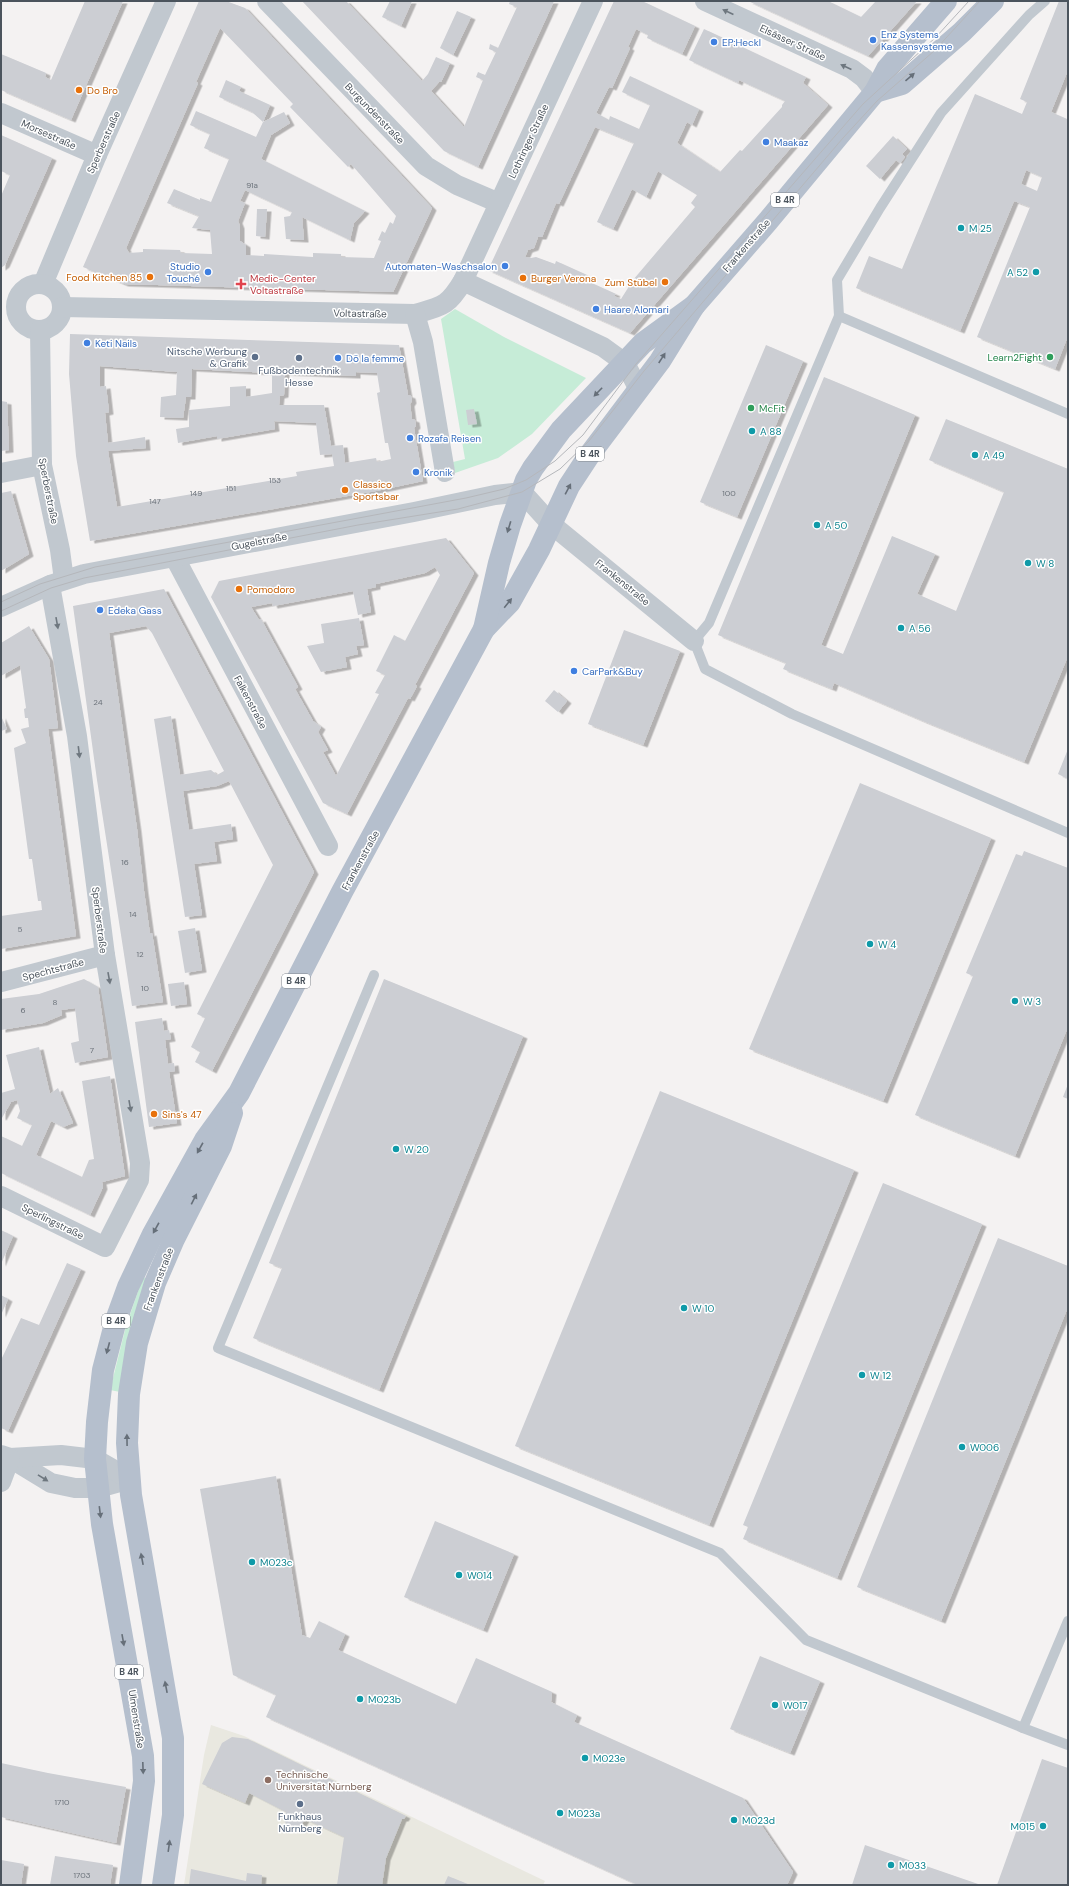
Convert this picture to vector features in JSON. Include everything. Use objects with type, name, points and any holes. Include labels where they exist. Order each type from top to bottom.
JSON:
[{"type":"main road","name":"Frankenstraße","points":[[130,1479],[127,1443],[129,1394],[134,1359],[142,1323],[155,1283],[171,1246],[221,1146],[239,1093],[342,892],[484,629],[510,602],[569,486],[638,388],[660,361],[694,306],[768,221],[875,92],[887,69],[946,1]]},
{"type":"main road","points":[[875,92],[902,84],[962,32],[993,1]]},
{"type":"main road","name":"Frankenstraße","points":[[484,629],[499,563],[522,492],[536,463],[553,439],[643,343],[694,306]]},
{"type":"main road","name":"Frankenstraße","points":[[95,1459],[97,1422],[103,1370],[116,1320],[128,1287],[153,1234],[205,1140],[239,1093]]},
{"type":"main road","name":"Ulmenstraße","points":[[95,1459],[102,1524],[143,1756],[143,1788],[130,1885]]},
{"type":"main road","name":"B 4R","points":[[130,1479],[137,1531],[168,1697],[173,1738],[173,1815],[163,1885]]},
{"type":"street","name":"Sperberstraße","points":[[43,284],[97,155],[166,1]]},
{"type":"street","name":"Burgundenstraße","points":[[266,1],[426,166],[457,185],[499,203]]},
{"type":"street","name":"Lothringer Straße","points":[[463,282],[593,1]]},
{"type":"street","name":"Elsässer Straße","points":[[705,1],[852,69],[864,78],[875,92]]},
{"type":"street","name":"Morsestraße","points":[[1,113],[97,155]]},
{"type":"street","points":[[463,282],[603,347],[625,363],[638,388]]},
{"type":"street","name":"Voltastraße","points":[[62,307],[416,314],[442,307],[452,299],[463,282]]},
{"type":"street","points":[[43,284],[51,287],[59,295],[62,307],[59,319],[52,326],[40,330],[32,329],[24,325],[9,302],[32,285],[43,284]]},
{"type":"street","points":[[416,314],[423,342],[445,472]]},
{"type":"street","name":"Sperberstraße","points":[[40,330],[42,465],[60,550],[57,583],[105,955],[140,1163],[139,1180],[105,1247]]},
{"type":"street","points":[[1,472],[42,465]]},
{"type":"street","name":"Frankenstraße","points":[[522,492],[551,524],[694,641]]},
{"type":"street","name":"Gugelstraße","points":[[1,607],[57,583],[84,574],[175,558],[495,495],[522,492]]},
{"type":"street","name":"Falkenstraße","points":[[175,558],[328,846]]},
{"type":"street","name":"Spechtstraße","points":[[1,982],[105,955]]},
{"type":"street","name":"Sperlingstraße","points":[[1,1196],[105,1247]]},
{"type":"street","points":[[5,1457],[61,1455],[95,1459],[130,1479]]},
{"type":"street","points":[[1,1482],[5,1457]]},
{"type":"street","points":[[5,1457],[51,1483],[87,1489],[98,1488],[130,1479]]},
{"type":"lane","points":[[1045,1],[1029,15],[941,113],[880,208],[837,280],[839,316],[709,623],[694,641],[705,669],[792,714],[1068,833]]},
{"type":"lane","points":[[839,316],[1068,414]]},
{"type":"lane","points":[[374,975],[218,1348],[720,1553],[806,1640],[1068,1745]]},
{"type":"lane","points":[[1023,1728],[1068,1621]]},
{"type":"shaded area","points":[[211,1725],[244,1736],[545,1881],[543,1885],[184,1885],[204,1755]]},
{"type":"green space","points":[[455,309],[504,337],[586,378],[532,434],[498,458],[455,473],[453,462],[465,459],[441,319]]},
{"type":"green space","points":[[143,1277],[147,1279],[120,1392],[110,1390],[126,1326]]},
{"type":"building","points":[[85,1],[123,1],[71,120],[1,90],[1,54],[46,73],[45,77],[51,80]]},
{"type":"building","points":[[199,1],[226,1],[245,8],[432,208],[393,292],[124,284],[83,267]],"holes":[[[220,28],[293,104],[290,107],[348,167],[351,164],[396,216],[393,224],[390,222],[385,233],[382,231],[378,240],[381,241],[374,258],[341,257],[341,254],[313,253],[313,257],[264,254],[264,256],[246,255],[246,245],[240,241],[240,226],[238,221],[245,203],[240,201],[245,190],[292,212],[290,216],[284,217],[286,239],[304,240],[302,217],[350,240],[354,223],[365,211],[261,159],[271,135],[290,123],[284,112],[263,122],[256,137],[196,111],[190,125],[210,134],[204,148],[229,159],[211,202],[200,198],[200,200],[174,189],[167,203],[199,216],[192,228],[210,230],[212,254],[181,253],[180,250],[143,249],[143,252],[129,253],[126,248],[198,83],[196,82]]]},
{"type":"building","points":[[302,1],[346,1],[422,81],[428,74],[436,57],[450,63],[441,82],[439,82],[431,91],[464,127],[483,80],[476,77],[478,72],[485,75],[496,52],[489,49],[490,44],[498,48],[517,7],[509,4],[510,1],[554,1],[478,167],[444,151]]},
{"type":"building","points":[[390,1],[412,1],[401,26],[382,17]]},
{"type":"building","points":[[614,1],[642,1],[695,26],[682,54],[647,38],[648,35],[636,29],[628,47],[630,48],[612,88],[609,87],[596,113],[609,120],[610,116],[639,129],[650,105],[622,92],[630,76],[699,109],[692,125],[687,122],[677,143],[720,172],[740,150],[742,151],[782,107],[785,101],[739,80],[738,83],[689,60],[704,29],[806,77],[803,83],[828,105],[630,333],[488,270]],"holes":[[[595,127],[634,143],[597,222],[613,229],[632,189],[646,197],[658,171],[697,195],[691,203],[695,207],[633,280],[621,299],[614,296],[616,294],[585,280],[587,275],[556,261],[555,264],[536,257],[525,257],[528,250],[534,248],[538,237],[542,237],[556,203],[559,204]]]},
{"type":"building","points":[[748,1],[828,1],[861,17],[876,1],[917,1],[868,56]]},
{"type":"building","points":[[1059,1],[1068,1],[1068,70],[1051,112],[1067,119],[1068,116],[1068,336],[1055,369],[977,337],[1030,207],[1014,201],[960,331],[856,288],[869,256],[902,269],[975,94],[1022,114],[1027,102],[1020,99]],"holes":[[[1026,170],[1042,177],[1037,191],[1021,184]]]},
{"type":"building","points":[[457,11],[471,17],[453,55],[440,48]]},
{"type":"building","points":[[226,80],[241,87],[239,91],[270,105],[263,122],[252,112],[219,97]]},
{"type":"building","points":[[1,135],[52,158],[5,265],[1,268],[1,196],[10,175],[1,171]]},
{"type":"building","points":[[893,136],[907,149],[902,154],[905,157],[900,163],[896,160],[880,179],[866,166]]},
{"type":"building","points":[[257,209],[267,209],[265,237],[256,236]]},
{"type":"building","points":[[70,334],[399,345],[408,395],[411,396],[412,401],[410,404],[412,419],[415,420],[416,426],[414,428],[423,481],[376,491],[90,541],[76,456],[69,374]],"holes":[[[100,366],[177,372],[176,395],[161,397],[160,417],[183,418],[186,397],[191,397],[192,369],[272,373],[272,393],[246,397],[246,386],[230,387],[230,406],[189,410],[189,427],[176,429],[178,443],[217,436],[217,439],[275,429],[274,421],[316,423],[320,455],[332,454],[334,466],[296,472],[297,476],[117,507],[108,451],[146,448],[145,437],[108,443],[105,413],[109,412],[106,386],[100,387]],[[356,372],[377,373],[380,392],[377,393],[385,443],[388,443],[391,459],[377,462],[376,458],[345,463],[343,445],[331,446],[324,405],[279,405],[280,396],[284,395],[285,373],[356,376]]]},
{"type":"building","name":"A 88","points":[[766,345],[803,361],[737,517],[700,502]]},
{"type":"building","points":[[824,377],[915,415],[821,645],[843,654],[892,536],[935,554],[917,594],[956,611],[1004,492],[929,460],[946,419],[1068,469],[1068,656],[1024,762],[834,683],[832,689],[783,669],[786,663],[718,635]]},
{"type":"building","points":[[1,401],[7,402],[9,450],[1,451]]},
{"type":"building","points":[[474,409],[477,424],[468,425],[466,410]]},
{"type":"building","points":[[11,491],[29,554],[1,571],[1,493]]},
{"type":"building","points":[[446,538],[474,573],[415,685],[417,686],[410,699],[408,698],[347,814],[323,803],[211,597],[219,581]],"holes":[[[435,567],[440,575],[405,641],[394,635],[376,671],[385,675],[375,693],[379,694],[336,776],[323,752],[328,750],[318,732],[321,727],[313,721],[295,689],[298,687],[261,619],[259,620],[251,607],[272,603],[273,606],[353,591],[358,615],[371,612],[367,589],[376,587],[376,584],[425,573]]]},
{"type":"building","points":[[164,589],[314,872],[212,1071],[195,1062],[200,1052],[191,1047],[205,1018],[197,1014],[273,865],[229,781],[217,786],[183,791],[189,830],[231,824],[233,839],[214,842],[217,861],[194,864],[202,915],[185,917],[154,719],[171,716],[180,775],[211,770],[217,775],[224,771],[152,633],[146,626],[109,633],[137,829],[150,934],[152,933],[163,1002],[132,1006],[97,780],[73,606]]},
{"type":"building","points":[[359,618],[364,645],[356,646],[358,654],[345,657],[347,667],[321,672],[307,646],[324,643],[321,624]]},
{"type":"building","points":[[29,626],[49,659],[58,728],[48,729],[76,936],[1,949],[1,916],[42,910],[41,901],[38,901],[32,859],[29,859],[14,748],[26,743],[21,729],[29,727],[28,718],[25,718],[24,709],[26,708],[20,665],[1,676],[1,643]]},
{"type":"building","points":[[624,630],[680,651],[643,745],[588,724]]},
{"type":"building","points":[[554,690],[567,701],[558,712],[545,701]]},
{"type":"building","points":[[1,716],[7,729],[1,731]]},
{"type":"building","points":[[1068,749],[1068,779],[1058,774]]},
{"type":"building","name":"W 4","points":[[860,783],[991,838],[883,1101],[749,1049]]},
{"type":"building","name":"W 3","points":[[1024,851],[1068,868],[1068,1027],[1015,1156],[915,1115],[973,976],[966,973],[1016,854],[1022,856]]},
{"type":"building","points":[[195,928],[202,970],[185,973],[178,931]]},
{"type":"building","points":[[84,979],[98,987],[108,1057],[75,1063],[71,1043],[79,1041],[75,1008],[61,1010],[62,1015],[43,1023],[1,1030],[1,999],[39,994]]},
{"type":"building","name":"W 20","points":[[384,979],[523,1036],[379,1390],[253,1338],[282,1268],[269,1263]]},
{"type":"building","points":[[184,982],[187,1004],[171,1006],[168,984]]},
{"type":"building","points":[[162,1018],[164,1031],[169,1030],[171,1039],[165,1040],[168,1064],[174,1063],[175,1071],[169,1072],[177,1123],[149,1127],[135,1022]]},
{"type":"building","points":[[39,1047],[50,1094],[58,1088],[73,1123],[63,1127],[51,1121],[36,1155],[82,1177],[89,1160],[94,1159],[82,1081],[110,1076],[125,1176],[102,1182],[103,1187],[90,1215],[1,1173],[1,1136],[22,1146],[32,1125],[17,1118],[20,1111],[17,1100],[11,1102],[2,1118],[1,1117],[1,1093],[15,1089],[6,1055]]},
{"type":"building","points":[[1068,1084],[1068,1099],[1063,1097]]},
{"type":"building","name":"W 10","points":[[660,1091],[854,1170],[709,1525],[515,1446]]},
{"type":"building","name":"W 12","points":[[883,1183],[982,1224],[837,1578],[743,1539],[748,1527],[743,1525]]},
{"type":"building","points":[[1,1230],[13,1236],[1,1264]]},
{"type":"building","name":"W006","points":[[998,1238],[1068,1266],[1068,1307],[941,1621],[857,1587]]},
{"type":"building","points":[[67,1263],[81,1269],[8,1431],[1,1428],[1,1360],[21,1318],[39,1325]]},
{"type":"building","points":[[1,1295],[8,1299],[1,1315]]},
{"type":"building","points":[[276,1476],[302,1635],[310,1638],[319,1621],[345,1634],[338,1650],[456,1704],[476,1658],[552,1692],[551,1702],[577,1715],[574,1722],[743,1798],[793,1872],[787,1885],[638,1885],[266,1717],[276,1695],[233,1675],[200,1489]]},
{"type":"building","name":"W014","points":[[435,1521],[514,1554],[483,1630],[404,1597]]},
{"type":"building","name":"W017","points":[[760,1656],[820,1681],[790,1753],[730,1729]]},
{"type":"building","points":[[232,1737],[248,1739],[406,1816],[402,1819],[386,1858],[382,1885],[337,1885],[344,1837],[305,1819],[300,1827],[296,1828],[286,1824],[284,1819],[286,1812],[249,1793],[245,1803],[202,1784],[222,1743]]},
{"type":"building","name":"M015","points":[[1042,1759],[1068,1768],[1068,1885],[997,1885]]},
{"type":"building","points":[[1,1763],[126,1787],[116,1843],[1,1817]]},
{"type":"building","name":"M033","points":[[865,1845],[981,1885],[852,1885]]},
{"type":"building","points":[[55,1856],[113,1865],[110,1885],[50,1885]]},
{"type":"building","points":[[1,1860],[24,1864],[21,1885],[1,1885]]},
{"type":"building","points":[[191,1869],[246,1881],[247,1873],[262,1875],[261,1885],[189,1885]]},
{"type":"building","points":[[448,1876],[470,1885],[444,1885]]},
{"type":"tram line","points":[[1,602],[40,584],[95,567],[466,498],[504,489],[526,480],[555,461],[583,435],[636,364],[863,104],[936,37],[969,1]]},
{"type":"tram line","points":[[1,611],[51,588],[84,578],[358,525],[458,509],[522,492],[560,469],[589,441],[644,371],[843,138],[877,101],[934,51],[980,1]]},
{"type":"place","name":"Enz Systems Kassensysteme","points":[[873,40]]},
{"type":"place","name":"EP:Heckl","points":[[714,42]]},
{"type":"place","name":"Do Bro","points":[[79,90]]},
{"type":"place","name":"Maakaz","points":[[766,142]]},
{"type":"place","name":"M 25","points":[[961,228]]},
{"type":"place","name":"Automaten-Waschsalon","points":[[505,266]]},
{"type":"place","name":"Studio Touché","points":[[208,272]]},
{"type":"place","name":"A 52","points":[[1036,272]]},
{"type":"place","name":"Food Kitchen 85","points":[[150,277]]},
{"type":"place","name":"Burger Verona","points":[[523,278]]},
{"type":"place","name":"Zum Stübel","points":[[665,282]]},
{"type":"place","name":"Medic-Center Voltastraße","points":[[241,284]]},
{"type":"place","name":"Haare Alomari","points":[[596,309]]},
{"type":"place","name":"Keti Nails","points":[[87,343]]},
{"type":"place","name":"Nitsche Werbung & Grafik","points":[[255,357]]},
{"type":"place","name":"Learn2Fight","points":[[1050,357]]},
{"type":"place","name":"Fußbodentechnik Hesse","points":[[299,358]]},
{"type":"place","name":"Dö la femme","points":[[338,358]]},
{"type":"place","name":"McFit","points":[[751,408]]},
{"type":"place","name":"A 88","points":[[752,431]]},
{"type":"place","name":"Rozafa Reisen","points":[[410,438]]},
{"type":"place","name":"A 49","points":[[975,455]]},
{"type":"place","name":"Kronik","points":[[416,472]]},
{"type":"place","name":"Classico Sportsbar","points":[[345,490]]},
{"type":"place","name":"A 50","points":[[817,525]]},
{"type":"place","name":"W 8","points":[[1028,563]]},
{"type":"place","name":"Pomodoro","points":[[239,589]]},
{"type":"place","name":"Edeka Gass","points":[[100,610]]},
{"type":"place","name":"A 56","points":[[901,628]]},
{"type":"place","name":"CarPark&Buy","points":[[574,671]]},
{"type":"place","name":"W 4","points":[[870,944]]},
{"type":"place","name":"W 3","points":[[1015,1001]]},
{"type":"place","name":"Sins's 47","points":[[154,1114]]},
{"type":"place","name":"W 20","points":[[396,1149]]},
{"type":"place","name":"W 10","points":[[684,1308]]},
{"type":"place","name":"W 12","points":[[862,1375]]},
{"type":"place","name":"W006","points":[[962,1447]]},
{"type":"place","name":"M023c","points":[[252,1562]]},
{"type":"place","name":"W014","points":[[459,1575]]},
{"type":"place","name":"M023b","points":[[360,1699]]},
{"type":"place","name":"W017","points":[[775,1705]]},
{"type":"place","name":"M023e","points":[[585,1758]]},
{"type":"place","name":"Technische Universität Nürnberg","points":[[268,1780]]},
{"type":"place","name":"Funkhaus Nürnberg","points":[[300,1804]]},
{"type":"place","name":"M023a","points":[[560,1813]]},
{"type":"place","name":"M023d","points":[[734,1820]]},
{"type":"place","name":"M015","points":[[1043,1826]]},
{"type":"place","name":"M033","points":[[891,1865]]}]
